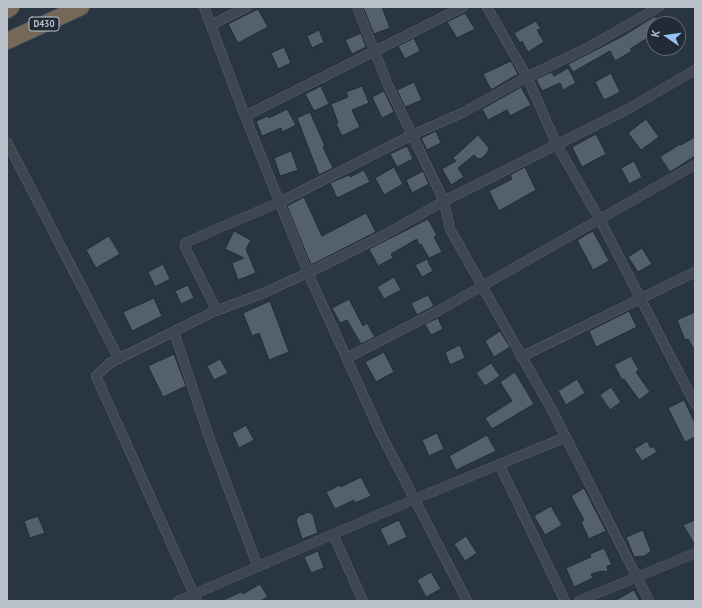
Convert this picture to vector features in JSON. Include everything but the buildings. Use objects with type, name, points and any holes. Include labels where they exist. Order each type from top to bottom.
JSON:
[{"type":"highway","points":[[7,10],[11,7]]},
{"type":"highway","name":"D430","points":[[7,41],[81,7]]},
{"type":"street","points":[[204,7],[245,116],[308,273],[381,434],[467,601]]},
{"type":"street","points":[[211,25],[247,7]]},
{"type":"street","points":[[357,7],[388,85],[444,201],[450,229],[566,437],[650,601]]},
{"type":"street","points":[[245,116],[463,7]]},
{"type":"street","points":[[487,7],[527,77],[557,144],[600,220],[640,298],[692,390],[695,404]]},
{"type":"street","points":[[217,311],[185,244],[189,241],[280,202],[412,135],[462,112],[527,77],[587,48],[659,7]]},
{"type":"street","points":[[195,598],[96,376],[110,362],[217,311],[266,292],[308,273],[386,234],[444,201],[628,109],[695,70]]},
{"type":"street","points":[[7,142],[118,359]]},
{"type":"street","points":[[347,358],[482,287],[695,165]]},
{"type":"street","points":[[521,358],[695,272]]},
{"type":"street","points":[[174,332],[209,437],[258,567]]},
{"type":"street","points":[[178,601],[195,598],[258,567],[332,534],[566,437]]},
{"type":"street","points":[[499,464],[565,601]]},
{"type":"street","points":[[332,534],[360,600]]},
{"type":"street","points":[[579,601],[636,576],[695,553]]}]
